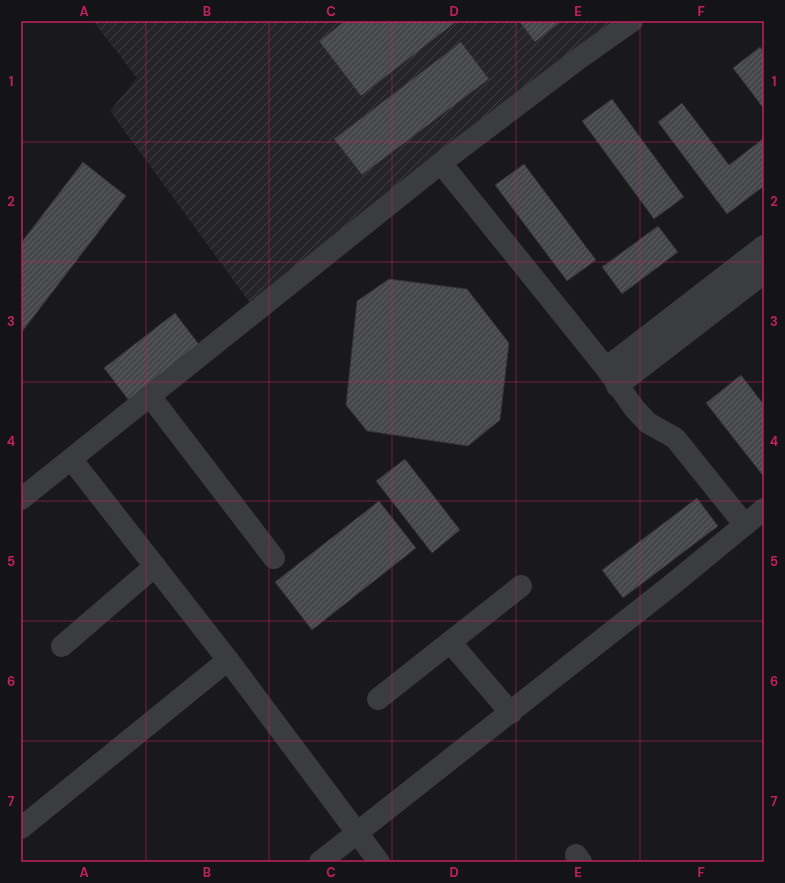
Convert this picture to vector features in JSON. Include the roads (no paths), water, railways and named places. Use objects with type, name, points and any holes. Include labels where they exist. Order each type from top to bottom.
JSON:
[{"type":"lane","points":[[25,489],[72,460],[441,163],[581,56],[632,21]]},
{"type":"lane","points":[[441,163],[634,408],[648,423],[675,438],[745,525]]},
{"type":"lane","points":[[611,377],[764,246]]},
{"type":"lane","points":[[611,377],[764,273]]},
{"type":"lane","points":[[150,396],[274,558]]},
{"type":"lane","points":[[72,460],[228,660],[380,862]]},
{"type":"lane","points":[[320,862],[764,510]]},
{"type":"lane","points":[[62,646],[155,566]]},
{"type":"lane","points":[[378,699],[522,586]]},
{"type":"lane","points":[[450,642],[511,712]]},
{"type":"lane","points":[[21,828],[228,660]]}]
